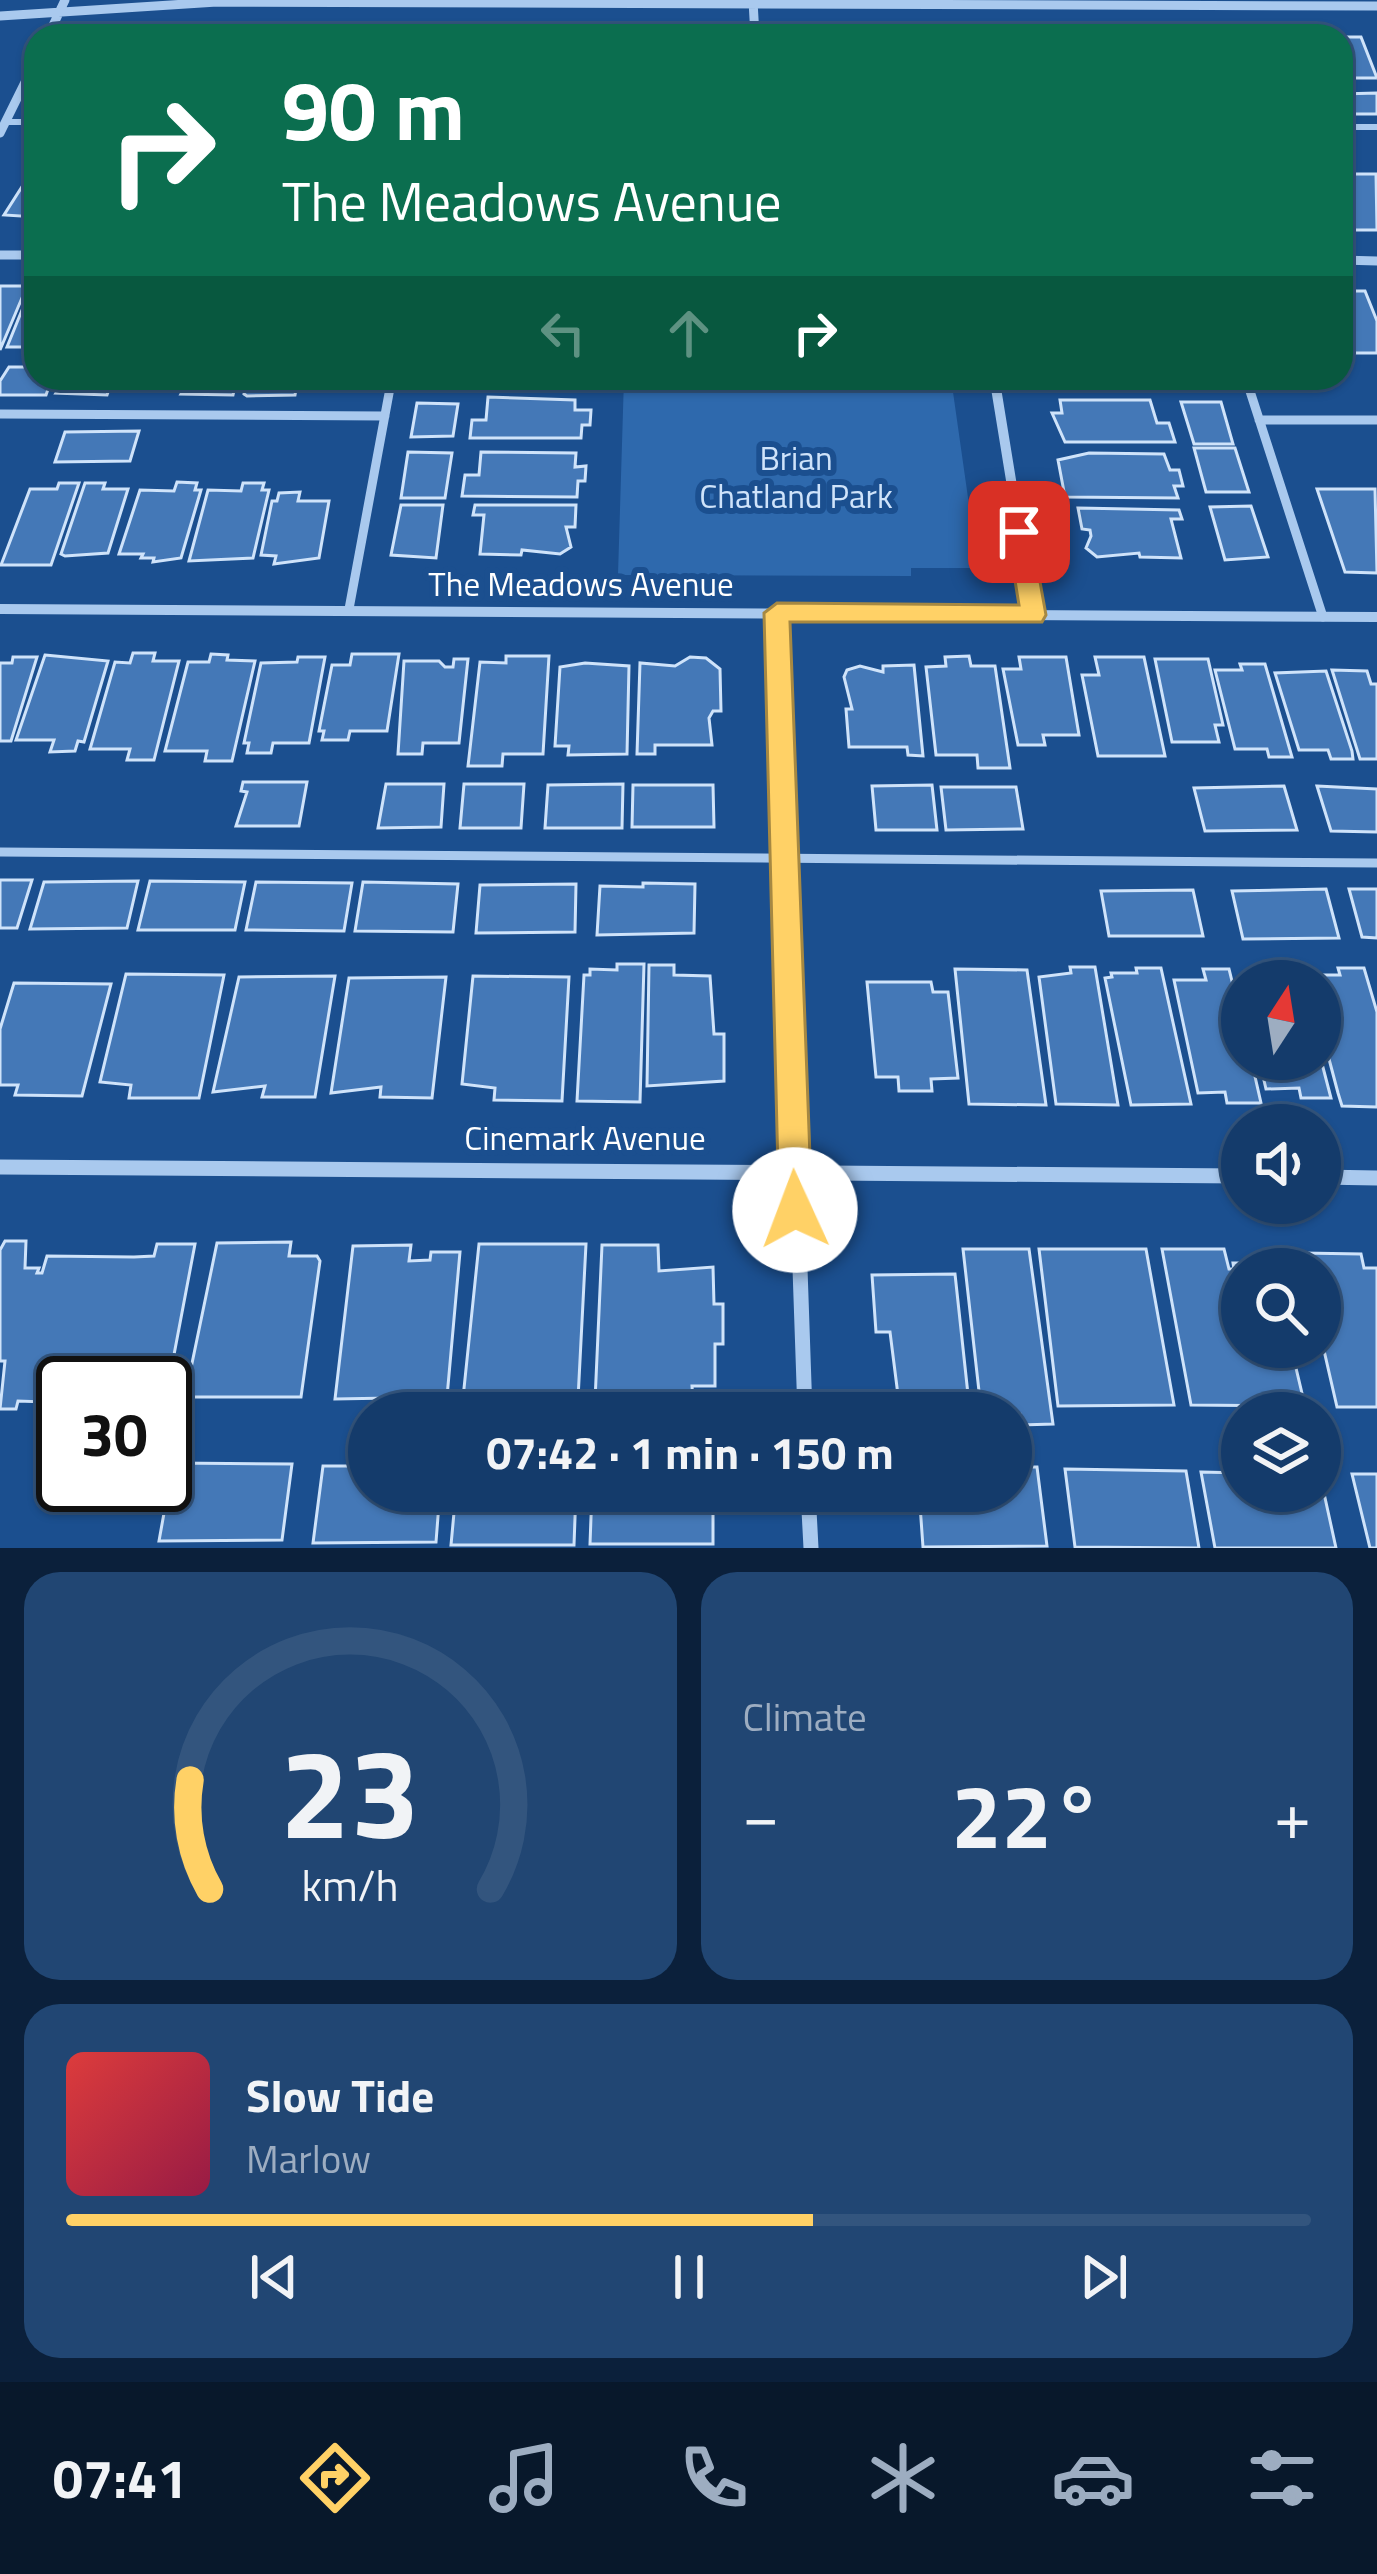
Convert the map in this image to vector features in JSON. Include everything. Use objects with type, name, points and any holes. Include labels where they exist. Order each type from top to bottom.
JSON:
[{"type":"street","points":[[54,24],[65,0]]},
{"type":"street","points":[[0,16],[218,2],[1376,8]]},
{"type":"street","points":[[0,133],[24,84]]},
{"type":"street","points":[[996,390],[1033,615]]},
{"type":"street","name":"The Meadows Avenue","points":[[0,609],[1377,617]]},
{"type":"street","points":[[777,613],[804,1392]]},
{"type":"street","name":"Cinemark Avenue","points":[[0,1167],[794,1169],[1221,1176]]},
{"type":"street","points":[[1341,1177],[1377,1178]]},
{"type":"street","points":[[809,1512],[811,1548]]},
{"type":"lane","points":[[5,122],[24,122]]},
{"type":"lane","points":[[349,610],[390,390]]},
{"type":"lane","points":[[1250,390],[1323,617]]},
{"type":"lane","points":[[0,414],[385,416]]},
{"type":"lane","points":[[1259,420],[1377,420]]},
{"type":"lane","points":[[0,852],[1377,863]]},
{"type":"green space","name":"Brian Chatland Park","points":[[624,390],[953,390],[978,568],[911,568],[911,576],[618,575]]},
{"type":"building","points":[[1353,37],[1361,37],[1377,78],[1353,78]]},
{"type":"building","points":[[1377,93],[1377,114],[1353,114],[1353,94]]},
{"type":"building","points":[[1353,174],[1376,174],[1377,230],[1353,230]]},
{"type":"building","points":[[24,184],[24,216],[4,215]]},
{"type":"building","points":[[0,286],[24,286],[24,293],[0,350]]},
{"type":"building","points":[[1353,291],[1365,291],[1377,321],[1377,353],[1353,353]]},
{"type":"building","points":[[24,305],[24,347],[7,347]]},
{"type":"building","points":[[9,367],[24,367],[24,390],[48,390],[46,395],[0,395],[0,381]]},
{"type":"building","points":[[58,390],[109,390],[107,395],[56,393]]},
{"type":"building","points":[[183,390],[234,390],[233,395],[181,394]]},
{"type":"building","points":[[245,390],[296,390],[295,395],[244,394]]},
{"type":"building","points":[[488,397],[575,400],[575,410],[591,410],[590,425],[582,425],[581,438],[470,438],[472,420],[486,420]]},
{"type":"building","points":[[1060,400],[1150,400],[1157,423],[1169,423],[1175,442],[1065,442],[1052,413],[1062,413]]},
{"type":"building","points":[[1181,402],[1221,402],[1233,444],[1194,444]]},
{"type":"building","points":[[417,403],[458,404],[453,436],[411,437]]},
{"type":"building","points":[[139,431],[130,461],[55,462],[65,432]]},
{"type":"building","points":[[1194,448],[1235,448],[1249,492],[1206,492]]},
{"type":"building","points":[[408,452],[452,453],[445,498],[401,498]]},
{"type":"building","points":[[481,452],[576,453],[575,467],[586,466],[585,481],[578,481],[577,497],[462,496],[465,475],[479,475]]},
{"type":"building","points":[[1089,453],[1164,454],[1170,470],[1179,470],[1183,486],[1174,486],[1178,498],[1065,497],[1058,460]]},
{"type":"building","points":[[177,482],[197,483],[195,490],[201,490],[181,558],[153,562],[154,558],[141,558],[143,554],[119,554],[140,490],[174,491]]},
{"type":"building","points":[[59,483],[79,483],[51,565],[1,565],[30,489],[57,489]]},
{"type":"building","points":[[85,483],[128,489],[108,553],[65,556],[61,554]]},
{"type":"building","points":[[243,483],[264,483],[262,490],[269,490],[253,558],[189,561],[208,490],[241,491]]},
{"type":"building","points":[[1317,489],[1375,489],[1377,573],[1345,572]]},
{"type":"building","points":[[300,492],[298,501],[329,501],[319,558],[274,564],[276,556],[261,555],[272,501],[277,501],[279,493]]},
{"type":"building","points":[[401,505],[443,505],[436,558],[391,555]]},
{"type":"building","points":[[475,505],[576,505],[575,527],[566,527],[571,547],[560,554],[522,550],[521,555],[480,554],[484,515],[473,515]]},
{"type":"building","points":[[1251,506],[1268,557],[1225,560],[1210,507]]},
{"type":"building","points":[[1078,508],[1179,510],[1182,519],[1171,519],[1181,558],[1140,557],[1139,553],[1097,557],[1086,548],[1090,530],[1082,529]]},
{"type":"building","points":[[133,653],[155,653],[153,661],[179,661],[154,760],[127,760],[130,749],[90,749],[115,662],[130,663]]},
{"type":"building","points":[[211,654],[255,661],[232,761],[205,761],[207,751],[165,751],[188,662],[209,662]]},
{"type":"building","points":[[352,654],[399,654],[387,731],[350,731],[348,740],[322,740],[324,731],[319,731],[332,665],[350,665]]},
{"type":"building","points":[[45,655],[108,661],[84,742],[78,741],[75,751],[50,752],[54,740],[16,740]]},
{"type":"building","points":[[506,656],[549,656],[543,754],[503,754],[502,766],[468,766],[480,662],[506,663]]},
{"type":"building","points":[[969,656],[971,666],[995,666],[1010,768],[978,768],[977,755],[936,755],[926,667],[946,666],[945,657]]},
{"type":"building","points":[[13,657],[37,657],[11,741],[0,741],[0,663],[12,663]]},
{"type":"building","points":[[298,657],[325,657],[309,743],[273,743],[271,753],[247,753],[249,743],[244,743],[261,663],[297,662]]},
{"type":"building","points":[[690,657],[706,658],[720,669],[721,711],[713,711],[709,718],[712,745],[655,745],[655,754],[637,754],[640,663],[675,666]]},
{"type":"building","points":[[1019,657],[1066,657],[1079,735],[1043,735],[1045,745],[1018,745],[1003,669],[1021,669]]},
{"type":"building","points":[[1095,657],[1144,657],[1165,756],[1098,756],[1082,675],[1099,675]]},
{"type":"building","points":[[454,659],[468,659],[459,743],[423,743],[422,754],[398,754],[404,661],[439,661],[453,667]]},
{"type":"building","points":[[1155,659],[1208,659],[1223,725],[1215,725],[1219,742],[1172,742]]},
{"type":"building","points":[[585,663],[629,666],[627,754],[568,755],[569,746],[555,746],[560,667]]},
{"type":"building","points":[[1240,664],[1265,664],[1292,757],[1269,757],[1267,749],[1235,749],[1215,670],[1242,670]]},
{"type":"building","points":[[914,665],[923,756],[908,755],[907,747],[849,747],[846,709],[852,709],[844,677],[847,670],[860,666],[883,672],[883,666]]},
{"type":"building","points":[[1332,670],[1367,671],[1371,684],[1377,684],[1377,759],[1360,759]]},
{"type":"building","points":[[1326,671],[1353,759],[1331,759],[1328,750],[1299,750],[1275,673]]},
{"type":"building","points":[[243,782],[307,782],[299,826],[236,826],[247,792],[241,791]]},
{"type":"building","points":[[386,784],[444,784],[441,827],[378,828]]},
{"type":"building","points":[[464,784],[524,784],[521,828],[460,828]]},
{"type":"building","points":[[623,784],[622,828],[545,828],[548,785]]},
{"type":"building","points":[[633,785],[713,785],[714,827],[632,827]]},
{"type":"building","points":[[932,785],[937,830],[876,830],[872,786]]},
{"type":"building","points":[[1284,786],[1297,830],[1205,831],[1194,788]]},
{"type":"building","points":[[1317,786],[1377,789],[1377,832],[1331,831]]},
{"type":"building","points":[[941,787],[1016,787],[1023,829],[946,830]]},
{"type":"building","points":[[0,880],[32,880],[17,928],[0,928]]},
{"type":"building","points":[[138,881],[127,928],[30,929],[44,882]]},
{"type":"building","points":[[150,881],[245,882],[235,930],[138,930]]},
{"type":"building","points":[[256,882],[352,883],[344,931],[246,930]]},
{"type":"building","points":[[363,882],[458,884],[453,932],[355,931]]},
{"type":"building","points":[[643,883],[695,884],[694,933],[597,935],[600,886],[643,887]]},
{"type":"building","points":[[576,884],[575,932],[476,933],[480,885]]},
{"type":"building","points":[[1326,889],[1339,938],[1243,939],[1232,891]]},
{"type":"building","points":[[1349,889],[1377,889],[1377,938],[1362,937]]},
{"type":"building","points":[[1193,890],[1203,936],[1109,936],[1101,891]]},
{"type":"building","points":[[617,964],[644,964],[640,1102],[577,1101],[584,975],[590,975],[590,969],[617,970]]},
{"type":"building","points":[[649,965],[674,965],[674,975],[710,976],[714,1034],[724,1034],[724,1081],[647,1086]]},
{"type":"building","points":[[1070,967],[1095,967],[1118,1105],[1056,1104],[1039,977],[1071,973]]},
{"type":"building","points":[[1136,968],[1161,968],[1191,1104],[1131,1105],[1105,978],[1112,977],[1111,973],[1137,973]]},
{"type":"building","points":[[1341,968],[1364,968],[1377,1012],[1377,1107],[1342,1106],[1335,1080],[1341,1080]]},
{"type":"building","points":[[955,969],[1027,970],[1046,1105],[969,1104]]},
{"type":"building","points":[[1203,969],[1221,969],[1221,1080],[1256,1080],[1261,1103],[1227,1103],[1225,1092],[1198,1093],[1174,980],[1206,980]]},
{"type":"building","points":[[126,974],[224,975],[199,1098],[129,1098],[131,1085],[100,1082]]},
{"type":"building","points":[[335,976],[315,1097],[262,1097],[265,1086],[213,1092],[239,977]]},
{"type":"building","points":[[473,976],[569,977],[562,1101],[494,1100],[495,1088],[462,1084]]},
{"type":"building","points":[[446,977],[432,1098],[380,1097],[381,1087],[331,1093],[349,978]]},
{"type":"building","points":[[867,982],[931,982],[933,992],[948,992],[958,1078],[931,1079],[932,1091],[899,1091],[898,1077],[876,1077]]},
{"type":"building","points":[[14,983],[111,984],[82,1096],[15,1095],[18,1085],[0,1085],[0,1029]]},
{"type":"building","points":[[1264,1080],[1326,1080],[1331,1098],[1301,1098],[1299,1088],[1266,1089]]},
{"type":"building","points":[[5,1241],[26,1241],[25,1268],[39,1268],[37,1273],[42,1273],[47,1256],[154,1256],[157,1244],[195,1244],[174,1356],[36,1356],[36,1402],[18,1401],[16,1409],[0,1409],[5,1361],[0,1361],[0,1250]]},
{"type":"building","points":[[291,1242],[289,1256],[317,1256],[320,1261],[301,1397],[192,1397],[192,1363],[217,1243]]},
{"type":"building","points":[[479,1244],[586,1244],[578,1392],[464,1392]]},
{"type":"building","points":[[411,1245],[409,1261],[430,1260],[431,1252],[460,1252],[447,1392],[348,1392],[348,1399],[335,1399],[353,1246]]},
{"type":"building","points":[[602,1245],[658,1245],[659,1271],[713,1267],[714,1304],[723,1304],[723,1344],[715,1344],[715,1386],[692,1386],[692,1392],[595,1392]]},
{"type":"building","points":[[963,1249],[1029,1249],[1053,1424],[1032,1425],[1032,1392],[979,1392]]},
{"type":"building","points":[[1039,1249],[1146,1249],[1174,1405],[1058,1406]]},
{"type":"building","points":[[1162,1249],[1221,1249],[1221,1368],[1296,1368],[1302,1392],[1221,1392],[1221,1405],[1191,1405]]},
{"type":"building","points":[[1341,1254],[1361,1254],[1364,1268],[1377,1268],[1377,1407],[1341,1407],[1341,1392],[1334,1392],[1328,1368],[1341,1368]]},
{"type":"building","points":[[955,1274],[968,1392],[898,1392],[890,1332],[876,1332],[872,1275]]},
{"type":"building","points":[[192,1463],[292,1464],[282,1540],[159,1541],[164,1512],[192,1512]]},
{"type":"building","points":[[323,1466],[348,1466],[348,1512],[438,1512],[436,1542],[313,1543]]},
{"type":"building","points":[[1032,1467],[1037,1467],[1047,1546],[923,1547],[920,1512],[1032,1512]]},
{"type":"building","points":[[1065,1469],[1186,1471],[1199,1548],[1075,1547]]},
{"type":"building","points":[[1201,1472],[1221,1472],[1221,1512],[1328,1512],[1336,1548],[1215,1548]]},
{"type":"building","points":[[1352,1474],[1377,1474],[1377,1548],[1370,1548]]},
{"type":"building","points":[[454,1512],[575,1512],[574,1545],[451,1545]]},
{"type":"building","points":[[591,1512],[713,1512],[713,1544],[590,1544]]},
{"type":"route","points":[[795,1210],[777,613],[1033,615],[1019,532]]}]
